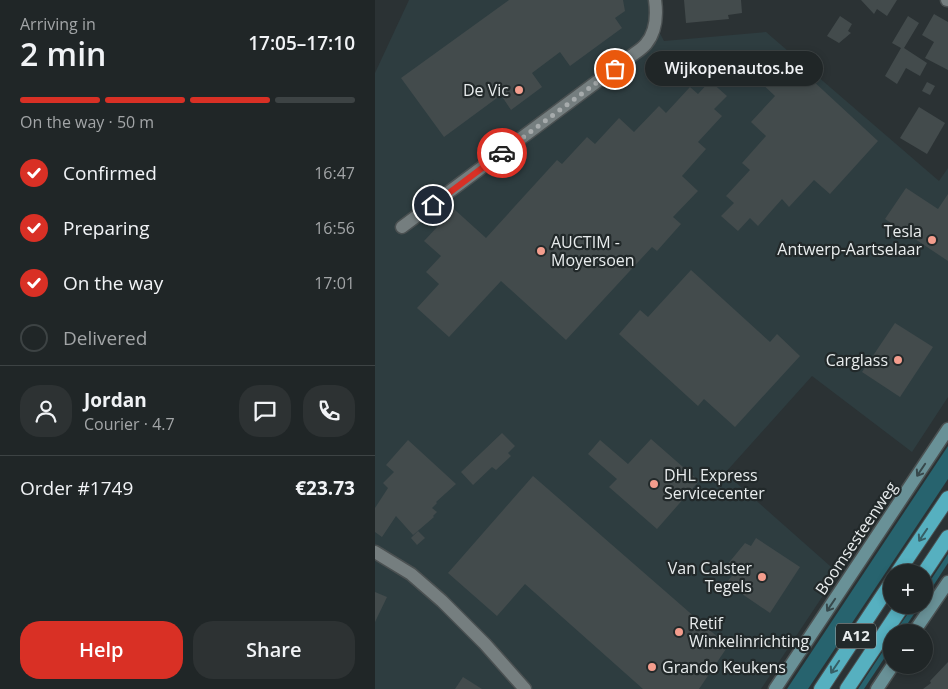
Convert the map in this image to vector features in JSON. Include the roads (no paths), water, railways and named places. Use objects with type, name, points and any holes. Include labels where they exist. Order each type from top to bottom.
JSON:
[{"type":"highway","points":[[903,564],[948,498]]},
{"type":"highway","points":[[930,564],[948,537]]},
{"type":"highway","name":"A12","points":[[821,689],[883,595]]},
{"type":"highway","name":"A12","points":[[847,689],[897,614]]},
{"type":"main road","name":"Boomsesteenweg","points":[[775,689],[948,429]]},
{"type":"main road","points":[[919,624],[948,582]]},
{"type":"main road","points":[[877,689],[887,674]]},
{"type":"street","points":[[403,228],[646,44],[651,36],[657,15],[655,0]]},
{"type":"street","points":[[375,552],[411,574],[442,601],[485,644],[525,689]]},
{"type":"place","name":"Wijkopenautos.be","points":[[615,69]]},
{"type":"place","name":"De Vic","points":[[519,90]]},
{"type":"place","name":"Tesla Antwerp-Aartselaar","points":[[932,240]]},
{"type":"place","name":"AUCTIM - Moyersoen","points":[[541,251]]},
{"type":"place","name":"Carglass","points":[[898,360]]},
{"type":"place","name":"DHL Express Servicecenter","points":[[654,484]]},
{"type":"place","name":"Van Calster Tegels","points":[[762,577]]},
{"type":"place","name":"Retif Winkelinrichting","points":[[679,632]]},
{"type":"place","name":"Grando Keukens","points":[[652,667]]}]
